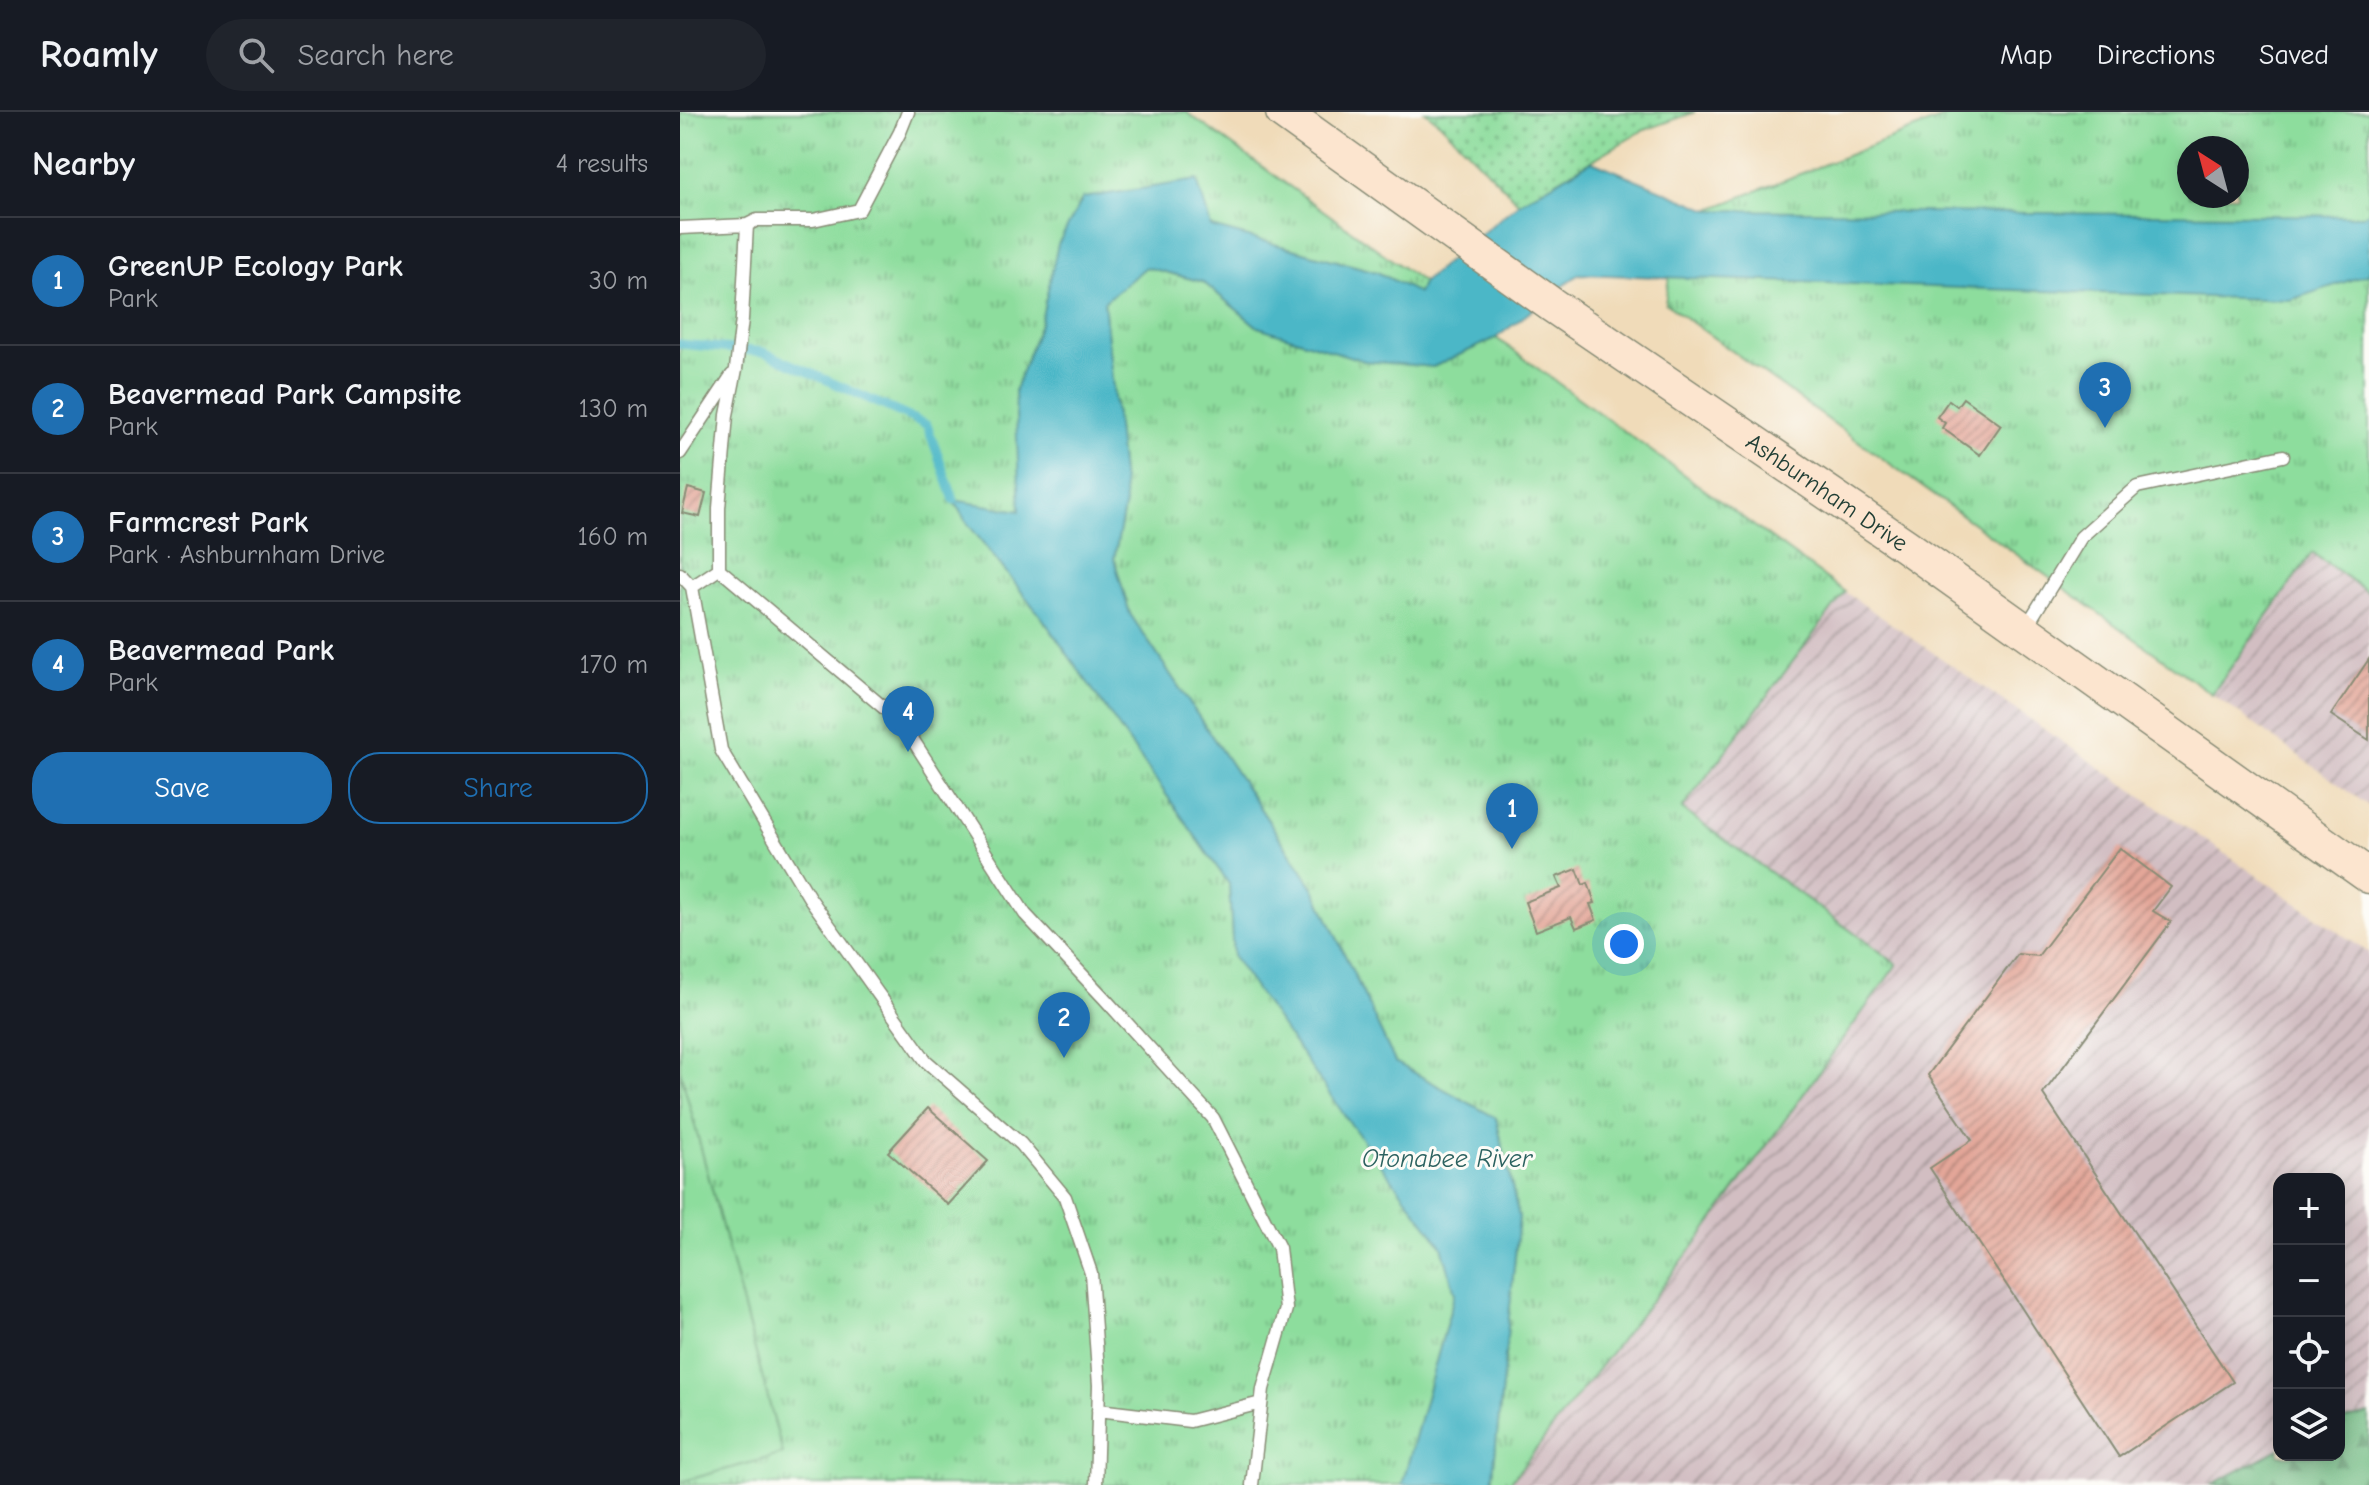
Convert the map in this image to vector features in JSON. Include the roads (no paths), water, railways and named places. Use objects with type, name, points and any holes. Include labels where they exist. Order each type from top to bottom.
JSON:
[{"type":"main road","name":"Ashburnham Drive","points":[[1283,112],[1552,305],[1906,546],[2369,876]]},
{"type":"lane","points":[[680,228],[747,225],[757,220],[813,220],[859,210],[908,112]]},
{"type":"lane","points":[[719,569],[719,508],[727,415],[742,319],[747,225]]},
{"type":"lane","points":[[680,453],[736,369]]},
{"type":"lane","points":[[2024,630],[2081,537],[2137,487],[2283,456]]},
{"type":"lane","points":[[692,587],[719,569]]},
{"type":"lane","points":[[719,569],[902,723],[1025,914],[1213,1118],[1279,1248],[1286,1309],[1263,1389],[1252,1485]]},
{"type":"lane","points":[[680,574],[692,587],[721,750],[809,897],[926,1061],[1021,1144],[1065,1197],[1091,1273],[1099,1385],[1096,1485]]},
{"type":"lane","points":[[1098,1410],[1190,1421],[1261,1403]]},
{"type":"water","name":"Otonabee River","points":[[1592,161],[1709,210],[2364,216],[2369,212],[2369,274],[2290,300],[1579,274],[1496,338],[1433,367],[1364,361],[1258,327],[1203,282],[1146,267],[1104,302],[1125,503],[1114,559],[1130,614],[1314,889],[1395,1062],[1496,1118],[1519,1217],[1492,1485],[1402,1485],[1455,1293],[1442,1246],[1347,1119],[1233,957],[1229,884],[1043,619],[965,520],[954,500],[1020,511],[1015,390],[1041,321],[1058,244],[1083,198],[1197,180],[1211,227],[1377,272],[1418,293],[1423,282],[1519,203]]},
{"type":"waterway","points":[[680,344],[764,352],[927,425],[954,500]]},
{"type":"place","name":"Farmcrest Park","points":[[2105,428]]},
{"type":"place","name":"Beavermead Park","points":[[908,752]]},
{"type":"place","name":"GreenUP Ecology Park","points":[[1512,849]]},
{"type":"place","name":"Beavermead Park Campsite","points":[[1064,1058]]}]
